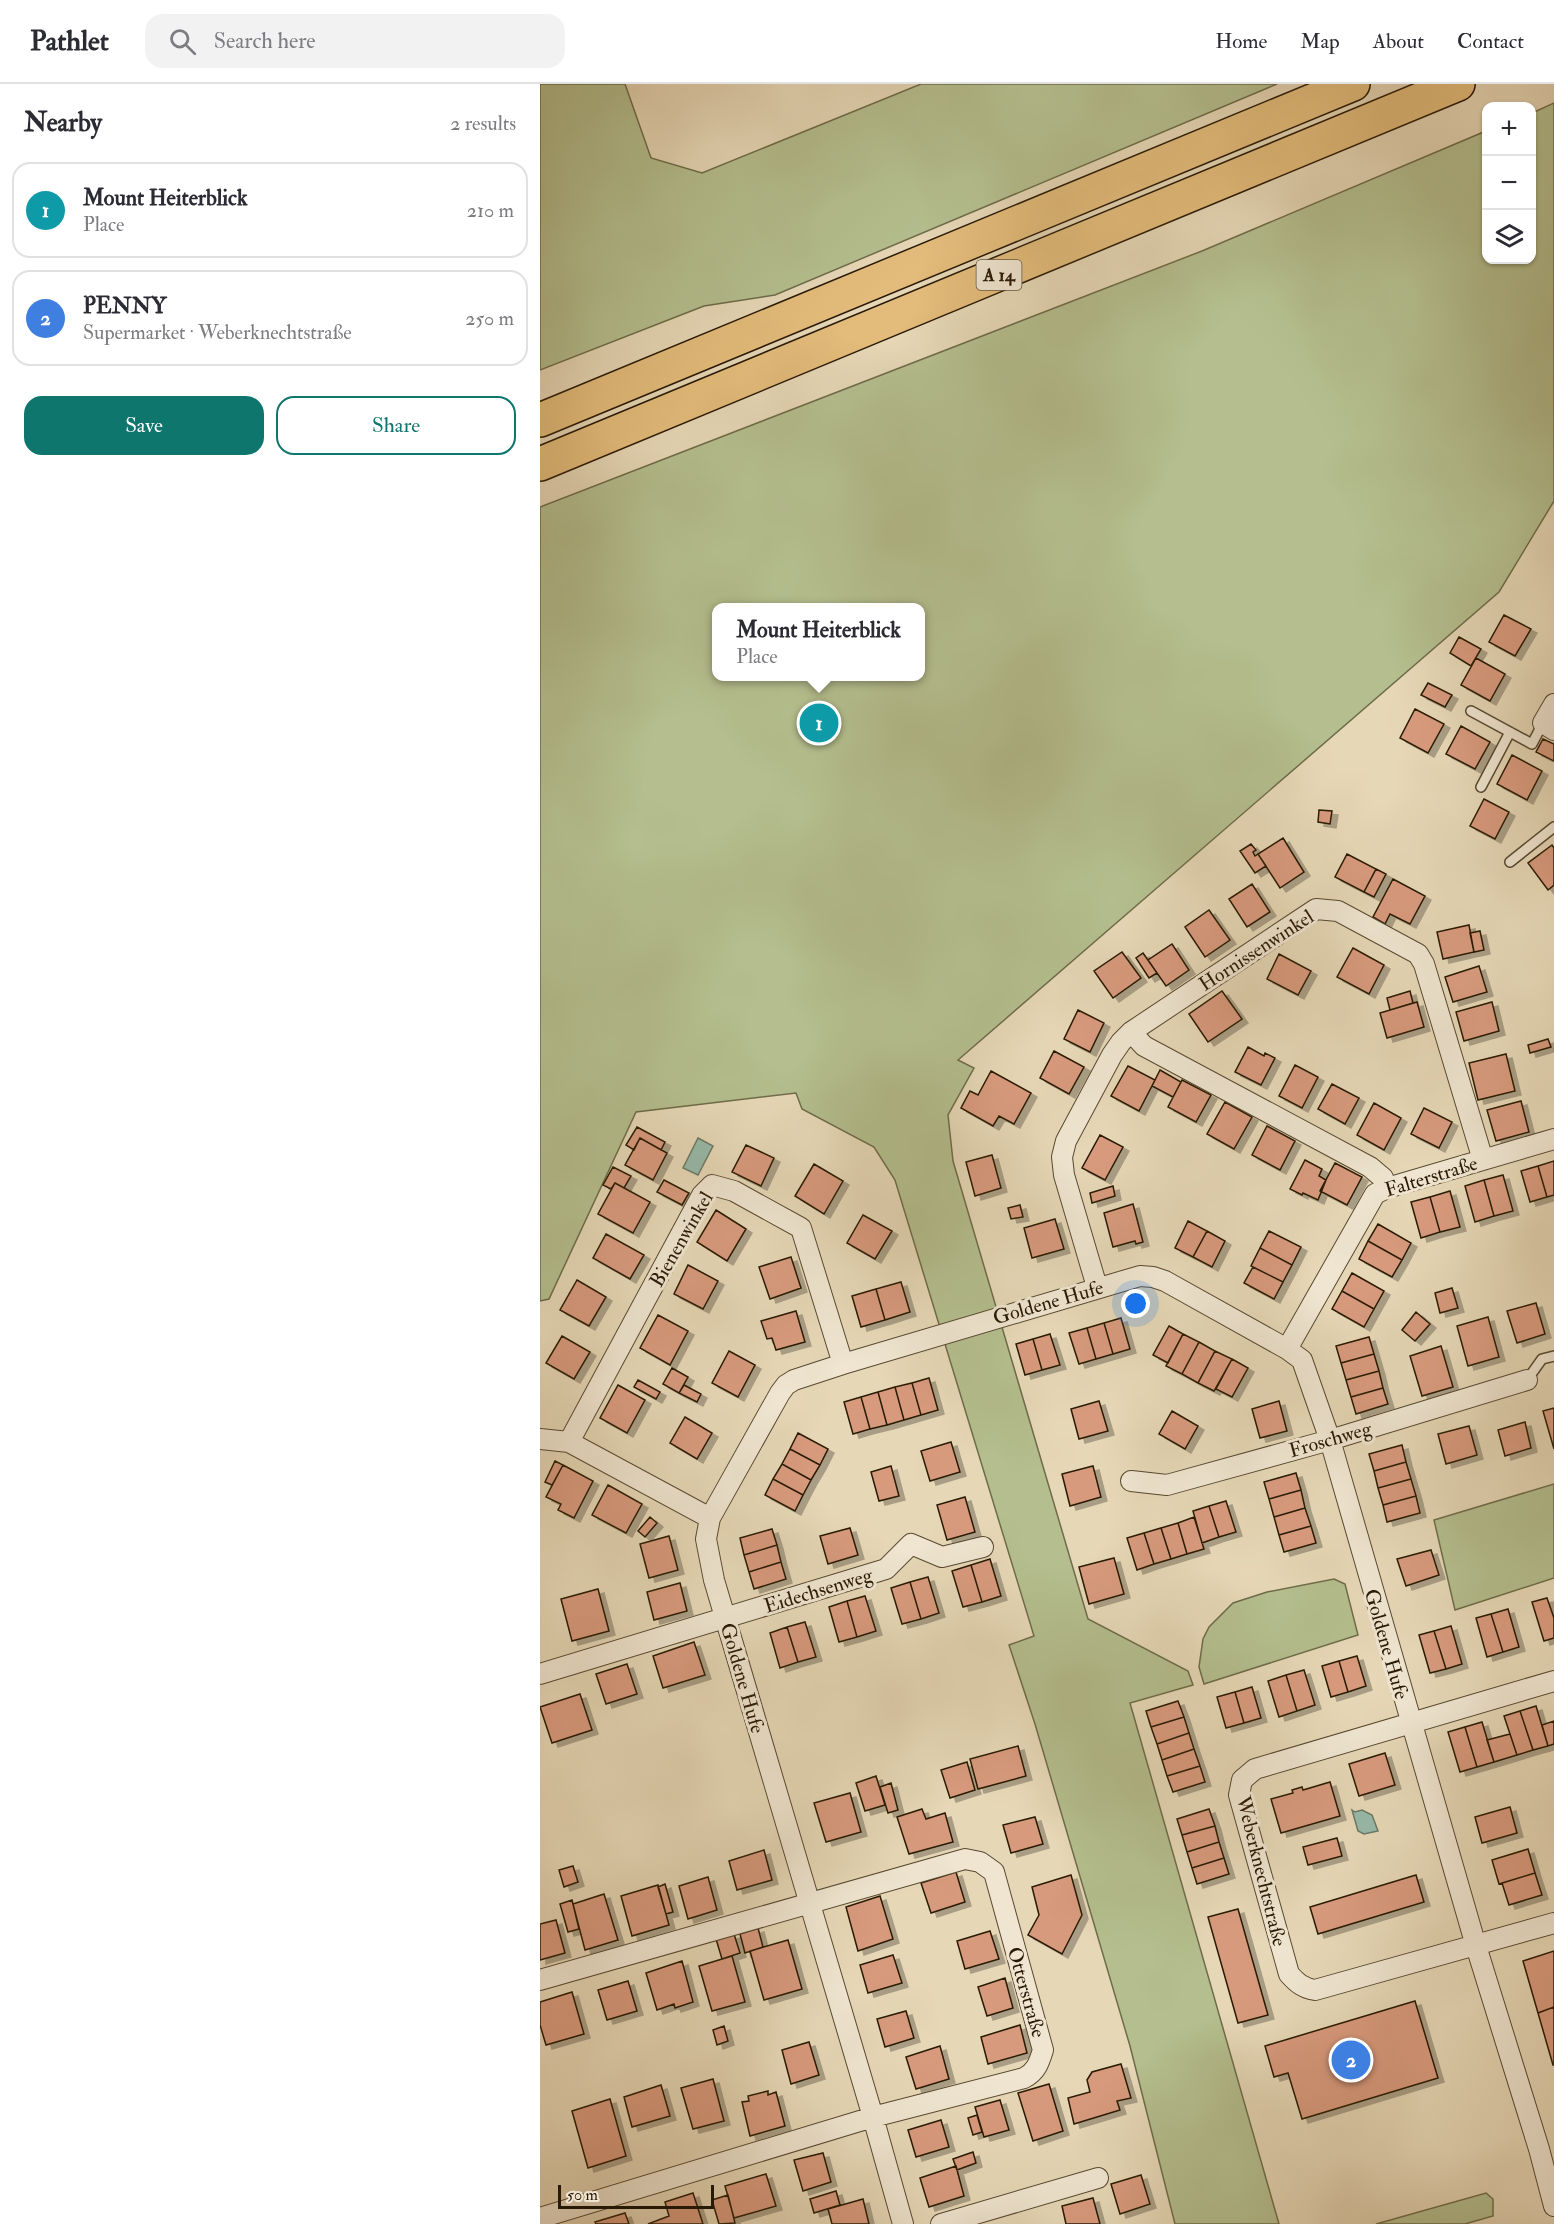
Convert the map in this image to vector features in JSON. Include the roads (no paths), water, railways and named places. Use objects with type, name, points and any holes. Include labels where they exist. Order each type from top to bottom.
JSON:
[{"type":"highway","name":"A 14","points":[[540,420],[1353,84]]},
{"type":"highway","name":"A 14","points":[[540,464],[1458,84]]},
{"type":"street","points":[[1549,727],[1554,704]]},
{"type":"street","name":"Hornissenwinkel","points":[[1097,1287],[1064,1175],[1062,1157],[1066,1141],[1112,1055],[1131,1032],[1316,909],[1338,911],[1418,954],[1424,964],[1483,1160]]},
{"type":"street","points":[[1131,1032],[1144,1046],[1370,1167],[1383,1178],[1387,1188]]},
{"type":"street","name":"Falterstraße","points":[[1287,1349],[1375,1194],[1387,1188],[1554,1139]]},
{"type":"street","name":"Bienenwinkel","points":[[569,1442],[702,1195],[712,1185],[734,1191],[801,1228],[843,1364]]},
{"type":"street","name":"Goldene Hufe","points":[[903,2224],[709,1560],[706,1539],[710,1518],[786,1385],[794,1380],[1097,1287],[1140,1276],[1165,1281],[1287,1349],[1302,1360],[1330,1440],[1410,1724],[1539,2149],[1554,2206]]},
{"type":"street","name":"Froschweg","points":[[1131,1481],[1167,1485],[1330,1440],[1527,1380]]},
{"type":"street","points":[[540,1439],[569,1442],[710,1518]]},
{"type":"street","name":"Eidechsenweg","points":[[540,1674],[886,1569],[911,1544],[942,1557],[983,1547]]},
{"type":"street","name":"Weberknechtstraße","points":[[1554,1681],[1255,1769],[1242,1780],[1239,1795],[1289,1974],[1297,1984],[1306,1988],[1315,1990],[1554,1923]]},
{"type":"street","name":"Otterstraße","points":[[540,1980],[965,1859],[980,1862],[994,1872],[1043,2050],[1036,2068],[1024,2078],[873,2117],[540,2218]]},
{"type":"street","points":[[941,2224],[1098,2178]]},
{"type":"lane","points":[[1471,711],[1532,744],[1549,727]]},
{"type":"lane","points":[[1481,787],[1510,732]]},
{"type":"lane","points":[[1510,862],[1554,827]]},
{"type":"lane","points":[[1527,1380],[1542,1359],[1554,1356]]},
{"type":"place","name":"Mount Heiterblick","points":[[819,723]]},
{"type":"place","name":"PENNY","points":[[1351,2060]]}]
